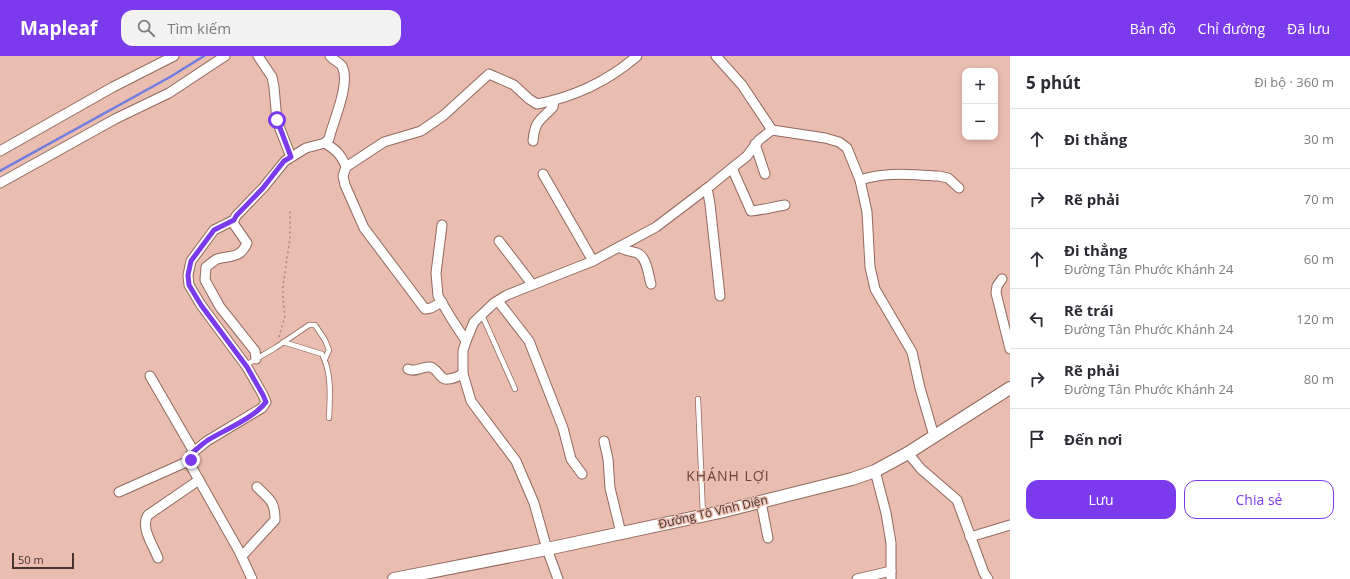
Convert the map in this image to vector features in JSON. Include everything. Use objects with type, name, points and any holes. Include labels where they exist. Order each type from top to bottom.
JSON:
[{"type":"main road","name":"Đường Tô Vĩnh Diện","points":[[394,579],[432,575],[761,502],[852,479],[875,471],[908,453],[1010,388]]},
{"type":"street","points":[[0,151],[113,87],[174,56]]},
{"type":"street","points":[[0,183],[115,119],[169,93],[225,56]]},
{"type":"street","points":[[258,56],[272,77],[277,120],[291,157]]},
{"type":"street","points":[[119,492],[192,456],[207,441],[262,408],[266,402],[246,365],[201,305],[189,285],[188,275],[191,261],[214,230],[234,220],[236,216],[263,188],[284,161],[306,148],[325,143],[329,140],[343,93],[345,73],[341,64],[330,56]]},
{"type":"street","points":[[442,302],[431,308],[425,309],[364,228],[345,186],[343,176],[346,167],[384,142],[426,127],[444,115],[489,74],[514,85],[529,99],[537,104],[554,101],[576,94],[611,75],[637,56]]},
{"type":"street","points":[[716,56],[742,85],[772,130],[825,138],[839,142],[846,148],[860,180],[867,212],[870,267],[875,289],[912,352],[920,388],[934,436]]},
{"type":"street","points":[[533,141],[536,125],[553,107],[554,101]]},
{"type":"street","points":[[558,579],[547,549],[534,503],[516,461],[471,400],[463,374],[463,351],[474,322],[507,295],[594,260],[656,227],[706,190],[747,156],[755,144],[772,130]]},
{"type":"street","points":[[325,143],[339,152],[346,167]]},
{"type":"street","points":[[755,144],[764,174]]},
{"type":"street","points":[[732,168],[751,211],[785,205]]},
{"type":"street","points":[[543,174],[594,260]]},
{"type":"street","points":[[860,180],[888,174],[939,176],[948,178],[960,188]]},
{"type":"street","points":[[706,190],[710,204],[720,296]]},
{"type":"street","points":[[234,220],[233,223],[246,243],[244,250],[236,256],[215,260],[206,267],[205,280],[220,306],[254,351],[256,359]]},
{"type":"street","points":[[442,225],[436,273],[438,296],[466,341]]},
{"type":"street","points":[[499,241],[532,284]]},
{"type":"street","points":[[619,247],[624,250],[638,253],[642,256],[645,261],[651,284]]},
{"type":"street","points":[[1002,279],[997,286],[996,293],[1010,349]]},
{"type":"street","points":[[498,301],[529,341],[563,428],[572,459],[582,474]]},
{"type":"street","points":[[408,369],[412,371],[425,368],[435,369],[442,378],[446,380],[463,374]]},
{"type":"street","points":[[150,376],[192,456],[191,466],[242,556],[252,579]]},
{"type":"street","points":[[604,441],[608,459],[610,488],[621,533]]},
{"type":"street","points":[[908,453],[921,470],[957,500],[984,573],[988,579]]},
{"type":"street","points":[[857,579],[891,575],[890,536],[875,471]]},
{"type":"street","points":[[158,558],[145,528],[145,519],[148,515],[199,480]]},
{"type":"street","points":[[242,556],[275,520],[275,508],[257,487]]},
{"type":"street","points":[[761,502],[768,538]]},
{"type":"street","points":[[970,537],[1010,525]]},
{"type":"lane","points":[[482,315],[515,389]]},
{"type":"lane","points":[[246,365],[309,325],[315,325],[325,340],[329,350],[325,359]]},
{"type":"lane","points":[[283,342],[322,354],[325,359],[329,381],[329,418]]},
{"type":"lane","points":[[698,399],[703,515]]},
{"type":"path","points":[[275,348],[285,316],[283,286],[290,238],[290,210]]},
{"type":"waterway","points":[[0,171],[170,77],[204,56]]},
{"type":"district","name":"KHÁNH LỢI","points":[[728,476]]},
{"type":"route","points":[[191,460],[191,454],[207,441],[253,414],[262,408],[266,402],[247,367],[201,305],[189,285],[188,275],[191,261],[214,230],[234,220],[236,216],[263,188],[284,161],[291,157],[277,120]]}]
